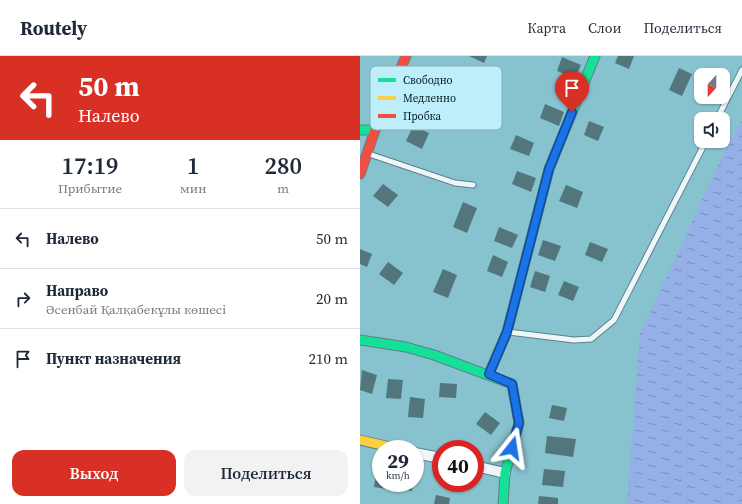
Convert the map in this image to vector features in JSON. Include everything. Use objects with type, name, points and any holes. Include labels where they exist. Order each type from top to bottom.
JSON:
[{"type":"street","points":[[402,66],[406,56]]},
{"type":"street","points":[[489,374],[507,332],[549,169],[595,56]]},
{"type":"street","points":[[360,130],[375,130],[360,174]]},
{"type":"street","points":[[360,340],[406,346],[434,355],[465,368],[489,374],[512,384],[519,423],[505,473],[503,504]]},
{"type":"street","points":[[360,440],[372,443]]},
{"type":"street","points":[[484,468],[505,473]]},
{"type":"lane","points":[[721,112],[742,70]]},
{"type":"lane","points":[[507,332],[574,340],[591,339],[614,320],[702,148]]},
{"type":"lane","points":[[368,154],[455,183],[472,185]]},
{"type":"water","points":[[742,120],[742,504],[627,504],[640,334],[720,161],[727,148],[730,148],[730,142]]},
{"type":"building","points":[[469,56],[487,56],[484,63]]},
{"type":"building","points":[[618,56],[634,56],[629,69],[615,63]]},
{"type":"building","points":[[562,57],[581,65],[575,78],[557,71]]},
{"type":"building","points":[[679,68],[692,74],[682,96],[669,90]]},
{"type":"building","points":[[545,104],[564,112],[559,126],[540,118]]},
{"type":"building","points":[[589,121],[604,127],[598,141],[584,135]]},
{"type":"building","points":[[411,130],[422,130],[429,133],[422,149],[406,141]]},
{"type":"building","points":[[516,135],[534,143],[529,156],[510,149]]},
{"type":"building","points":[[517,171],[536,178],[531,192],[512,184]]},
{"type":"building","points":[[383,184],[398,195],[388,207],[373,196]]},
{"type":"building","points":[[566,185],[583,192],[577,208],[559,201]]},
{"type":"building","points":[[463,202],[477,208],[467,233],[453,227]]},
{"type":"building","points":[[499,227],[518,235],[512,248],[494,241]]},
{"type":"building","points":[[543,240],[561,246],[555,261],[538,255]]},
{"type":"building","points":[[590,242],[608,249],[602,262],[585,255]]},
{"type":"building","points":[[360,249],[372,254],[367,267],[360,264]]},
{"type":"building","points":[[493,255],[508,262],[502,277],[487,271]]},
{"type":"building","points":[[388,262],[403,273],[394,285],[379,274]]},
{"type":"building","points":[[443,269],[457,275],[448,298],[433,292]]},
{"type":"building","points":[[535,271],[550,276],[545,292],[530,287]]},
{"type":"building","points":[[564,281],[579,287],[573,301],[558,295]]},
{"type":"building","points":[[362,370],[377,375],[372,394],[360,390]]},
{"type":"building","points":[[388,379],[403,380],[401,399],[386,398]]},
{"type":"building","points":[[440,383],[457,384],[456,398],[439,397]]},
{"type":"building","points":[[410,397],[425,399],[423,418],[408,417]]},
{"type":"building","points":[[552,405],[567,408],[564,421],[549,418]]},
{"type":"building","points":[[485,412],[500,423],[491,435],[476,424]]},
{"type":"building","points":[[547,436],[576,439],[573,457],[545,453]]},
{"type":"building","points":[[544,469],[565,471],[563,487],[542,485]]},
{"type":"building","points":[[436,495],[450,498],[449,504],[434,504]]},
{"type":"building","points":[[539,496],[558,498],[558,504],[538,504]]},
{"type":"traffic: fast","points":[[489,374],[507,332],[549,169],[595,56]]},
{"type":"traffic: fast","points":[[360,130],[375,130]]},
{"type":"traffic: fast","points":[[360,340],[406,347],[434,355],[512,384],[519,423],[505,473],[503,504]]},
{"type":"traffic: slow","points":[[360,440],[372,443]]},
{"type":"traffic: jam","points":[[402,66],[406,56]]},
{"type":"traffic: jam","points":[[360,174],[375,130]]},
{"type":"route","points":[[512,448],[519,423],[512,384],[489,374],[507,332],[549,169],[572,112]]}]
